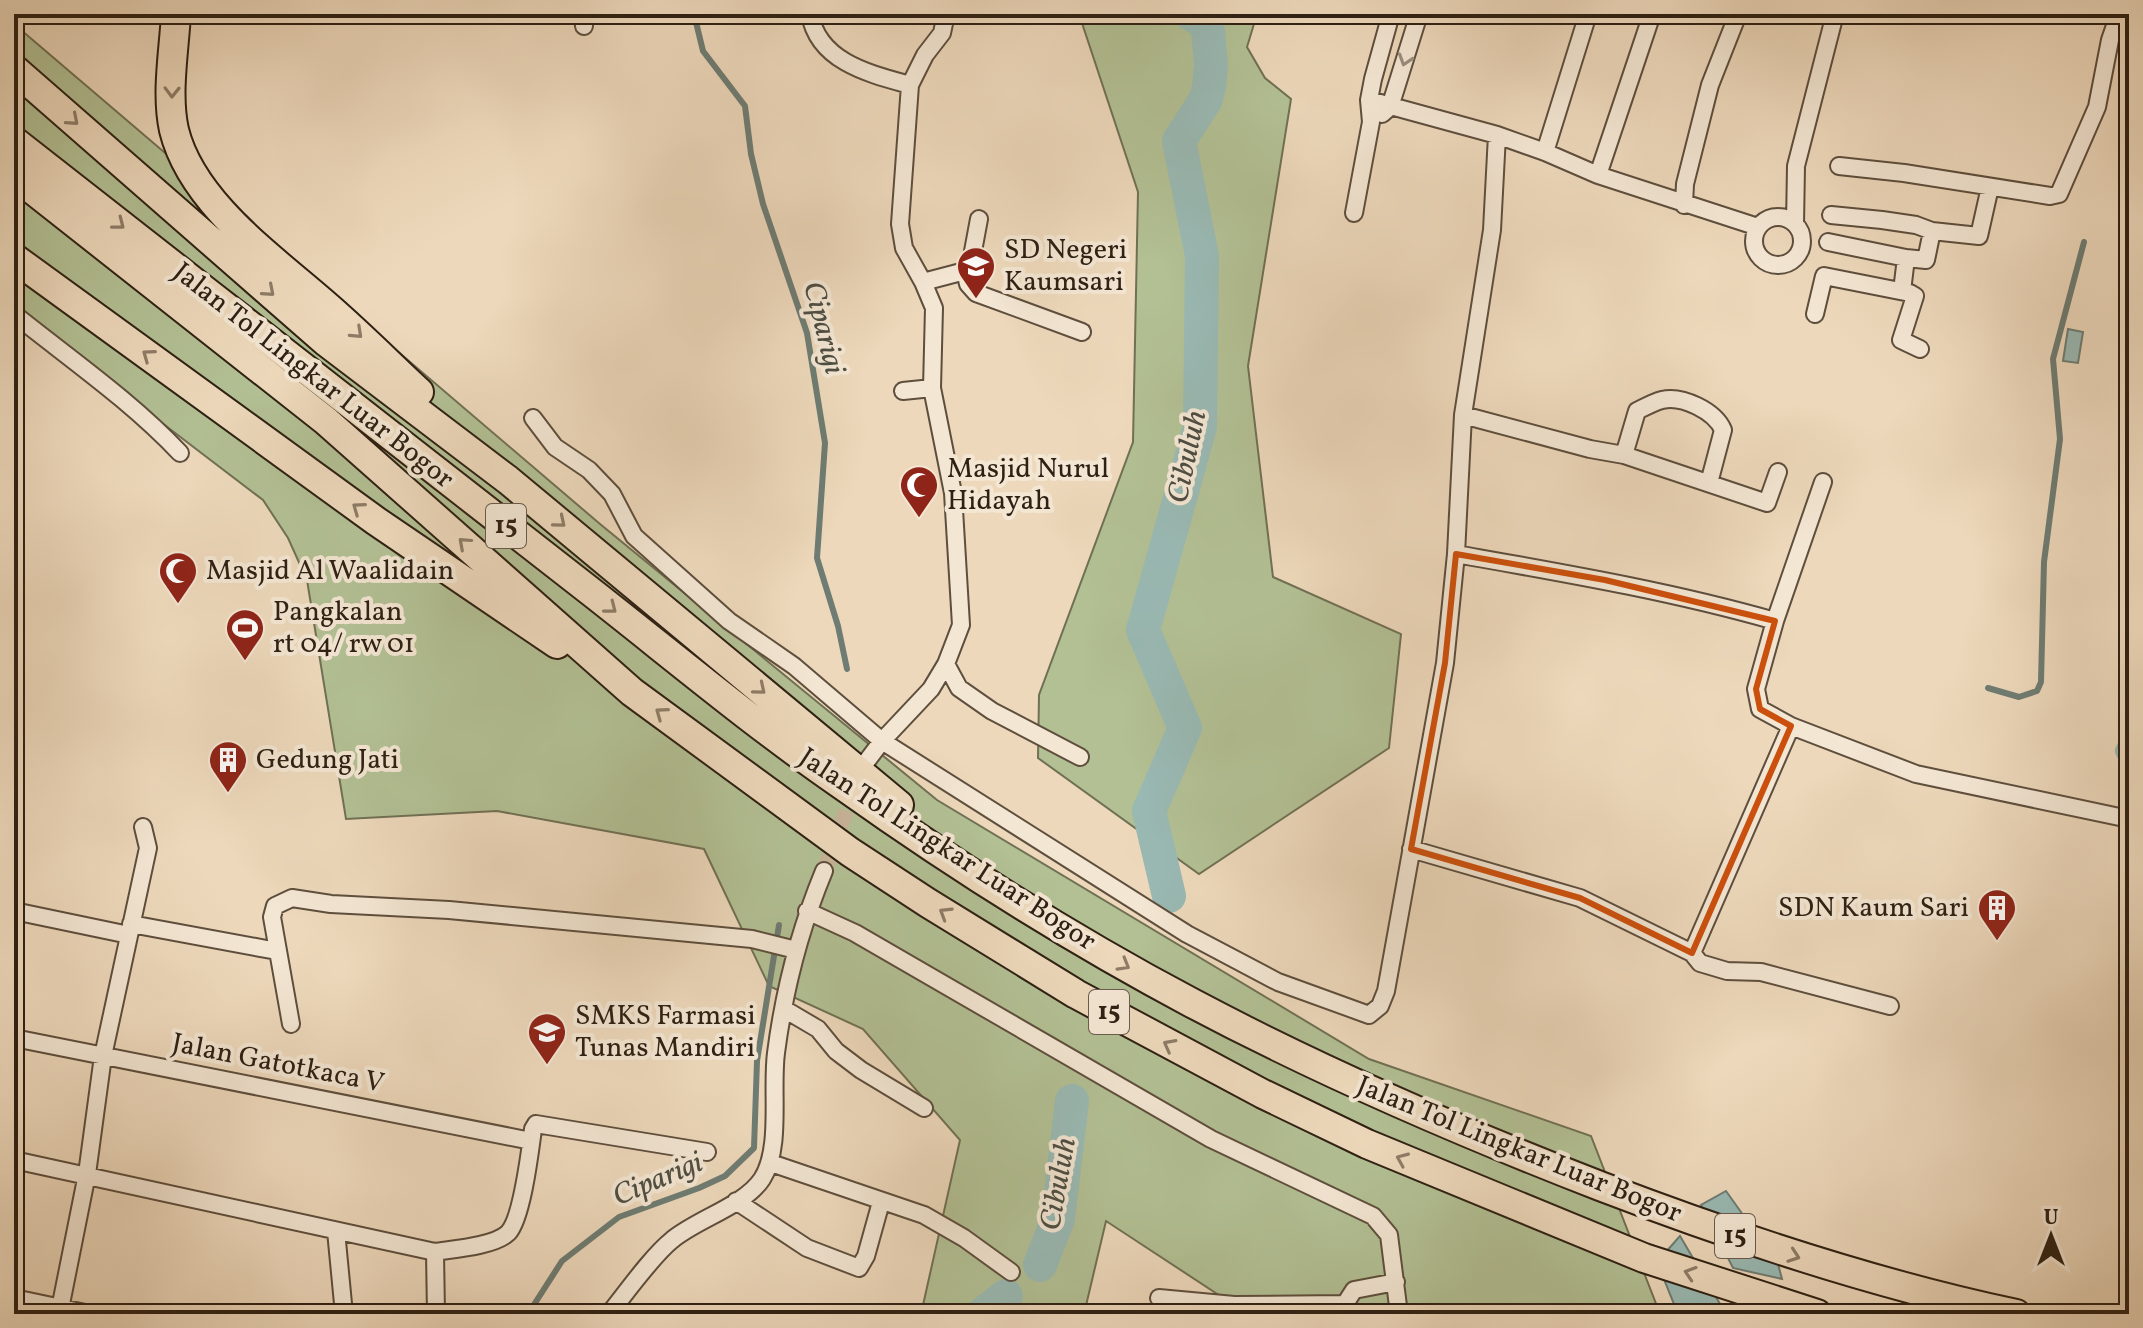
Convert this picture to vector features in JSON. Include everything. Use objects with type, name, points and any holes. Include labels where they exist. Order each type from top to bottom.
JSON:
[{"type":"highway","points":[[176,14],[171,99],[174,131],[194,178],[227,218],[352,328],[508,480]]},
{"type":"highway","points":[[14,69],[325,341],[508,480],[1009,896]]},
{"type":"highway","name":"Jalan Tol Lingkar Luar Bogor","points":[[14,141],[343,401],[827,775],[1009,896],[1186,1000],[1278,1047],[1485,1142],[1664,1211],[1812,1262],[2004,1312]]},
{"type":"highway","name":"Jalan Tol Lingkar Luar Bogor","points":[[14,175],[326,421],[632,692],[850,852],[1076,994],[1263,1094],[1367,1144],[1644,1258],[1817,1314]]},
{"type":"highway","points":[[14,258],[376,521],[496,605],[632,692]]},
{"type":"street","points":[[810,14],[813,30],[833,55],[859,70],[910,85]]},
{"type":"street","points":[[863,766],[931,689],[946,664],[961,625],[953,493],[932,388],[934,308],[904,248],[900,224],[910,85],[925,55],[942,33],[946,14]]},
{"type":"street","points":[[1354,213],[1371,122],[1369,100],[1391,14]]},
{"type":"street","points":[[1371,122],[1390,107],[1419,14]]},
{"type":"street","points":[[1545,152],[1588,14]]},
{"type":"street","points":[[1598,175],[1652,14]]},
{"type":"street","points":[[1684,205],[1685,184],[1710,85],[1738,14]]},
{"type":"street","points":[[1795,224],[1786,218],[1765,220],[1758,227],[1754,245],[1757,253],[1771,264],[1780,265],[1789,263],[1801,249],[1803,240],[1795,224],[1796,166],[1835,14]]},
{"type":"street","points":[[1839,166],[2050,196],[2062,191],[2097,107],[2110,40],[2119,14]]},
{"type":"street","points":[[1369,100],[1497,135],[1598,175],[1758,227]]},
{"type":"street","points":[[533,418],[555,447],[589,470],[612,494],[634,536],[729,621],[794,666],[882,741],[1187,934],[1278,982],[1369,1015],[1376,1012],[1384,999],[1445,663],[1456,554],[1463,415],[1492,230],[1497,135]]},
{"type":"street","points":[[1831,215],[1916,225],[1932,231],[1981,235],[1990,187]]},
{"type":"street","points":[[923,282],[965,271],[971,262],[979,219]]},
{"type":"street","points":[[1828,242],[1926,260],[1932,231]]},
{"type":"street","points":[[1902,291],[1906,258]]},
{"type":"street","points":[[965,271],[968,284],[976,293],[1082,332]]},
{"type":"street","points":[[1815,314],[1824,276],[1902,291],[1915,296],[1901,340],[1920,349]]},
{"type":"street","points":[[14,314],[101,382],[180,453]]},
{"type":"street","points":[[903,391],[932,388]]},
{"type":"street","points":[[1624,455],[1637,411],[1665,399],[1700,405],[1718,420],[1723,430],[1709,483]]},
{"type":"street","points":[[1463,415],[1624,455],[1767,503],[1778,472]]},
{"type":"street","points":[[1823,482],[1775,621],[1756,689],[1760,709],[1791,726],[1916,774],[2129,819]]},
{"type":"street","points":[[1456,554],[1633,586],[1712,603],[1775,621]]},
{"type":"street","points":[[946,664],[959,688],[992,711],[1080,757]]},
{"type":"street","points":[[1692,953],[1791,726]]},
{"type":"street","points":[[59,1311],[87,1174],[103,1056],[148,848],[143,827]]},
{"type":"street","points":[[1411,849],[1580,898],[1692,953],[1700,963],[1727,971],[1761,972],[1890,1006]]},
{"type":"street","points":[[609,1314],[671,1240],[736,1201],[760,1182],[771,1163],[775,1055],[791,949],[824,871]]},
{"type":"street","points":[[291,1024],[272,917],[275,906],[292,898],[331,904],[449,910],[752,939],[791,949]]},
{"type":"street","points":[[14,911],[277,951]]},
{"type":"street","points":[[807,911],[855,933],[1211,1139],[1373,1216],[1389,1235],[1399,1314]]},
{"type":"street","points":[[784,1009],[818,1029],[836,1051],[861,1070],[924,1108]]},
{"type":"street","name":"Jalan Gatotkaca V","points":[[14,1038],[531,1141]]},
{"type":"street","points":[[14,1160],[435,1252],[493,1242],[508,1234],[517,1218],[536,1124],[707,1152]]},
{"type":"street","points":[[771,1163],[924,1215],[964,1238],[1011,1272]]},
{"type":"street","points":[[736,1201],[807,1248],[859,1268],[866,1256],[881,1202]]},
{"type":"street","points":[[336,1231],[344,1314]]},
{"type":"street","points":[[435,1252],[436,1314]]},
{"type":"street","points":[[1159,1298],[1234,1309],[1345,1304],[1354,1290],[1396,1282]]},
{"type":"street","points":[[14,1298],[59,1311],[90,1314]]},
{"type":"highlighted area","points":[[1456,554],[1605,580],[1775,621],[1756,689],[1760,709],[1791,726],[1692,953],[1580,898],[1411,849],[1445,663]]},
{"type":"green space","points":[[1079,14],[1257,14],[1247,47],[1265,78],[1291,99],[1248,366],[1273,577],[1401,634],[1389,748],[1199,874],[1038,758],[1039,695],[1133,442],[1138,192]]},
{"type":"green space","points":[[14,24],[600,524],[937,800],[1369,1059],[1591,1136],[1660,1314],[1312,1314],[1234,1305],[1106,1221],[1084,1314],[921,1314],[960,1140],[863,1029],[769,986],[704,849],[497,811],[346,819],[307,580],[288,538],[263,500],[14,310]]},
{"type":"water","points":[[2068,329],[2083,332],[2078,363],[2063,361]]},
{"type":"water","points":[[1726,1191],[1778,1264],[1782,1279],[1733,1268],[1701,1205]]},
{"type":"water","points":[[1680,1236],[1726,1314],[1678,1314],[1657,1262]]},
{"type":"waterway","name":"Ciparigi","points":[[694,14],[703,51],[745,106],[751,154],[763,204],[807,333],[825,443],[817,558],[838,626],[847,669]]},
{"type":"waterway","name":"Cibuluh","points":[[1169,896],[1149,811],[1185,728],[1143,630],[1200,427],[1202,256],[1179,141],[1206,99],[1211,65],[1208,31],[1203,21],[1191,14]]},
{"type":"waterway","points":[[1988,688],[2019,697],[2037,691],[2041,682],[2044,562],[2060,439],[2053,359],[2084,242]]},
{"type":"waterway","points":[[2129,330],[2129,360]]},
{"type":"waterway","points":[[2125,751],[2129,743]]},
{"type":"waterway","name":"Ciparigi","points":[[528,1314],[562,1261],[619,1217],[725,1176],[754,1148],[757,1061],[779,925]]},
{"type":"waterway","name":"Cibuluh","points":[[1040,1265],[1058,1219],[1072,1101]]},
{"type":"waterway","name":"Cibuluh","points":[[983,1314],[1006,1296]]},
{"type":"tunnel","points":[[824,871],[855,786]]},
{"type":"place","name":"SD Negeri Kaumsari","points":[[976,300]]},
{"type":"place","name":"Masjid Nurul Hidayah","points":[[919,519]]},
{"type":"place","name":"Masjid Al Waalidain","points":[[178,605]]},
{"type":"place","name":"Pangkalan rt 04/ rw 01","points":[[245,662]]},
{"type":"place","name":"Gedung Jati","points":[[228,794]]},
{"type":"place","name":"SDN Kaum Sari","points":[[1997,942]]},
{"type":"place","name":"SMKS Farmasi Tunas Mandiri","points":[[547,1066]]}]
